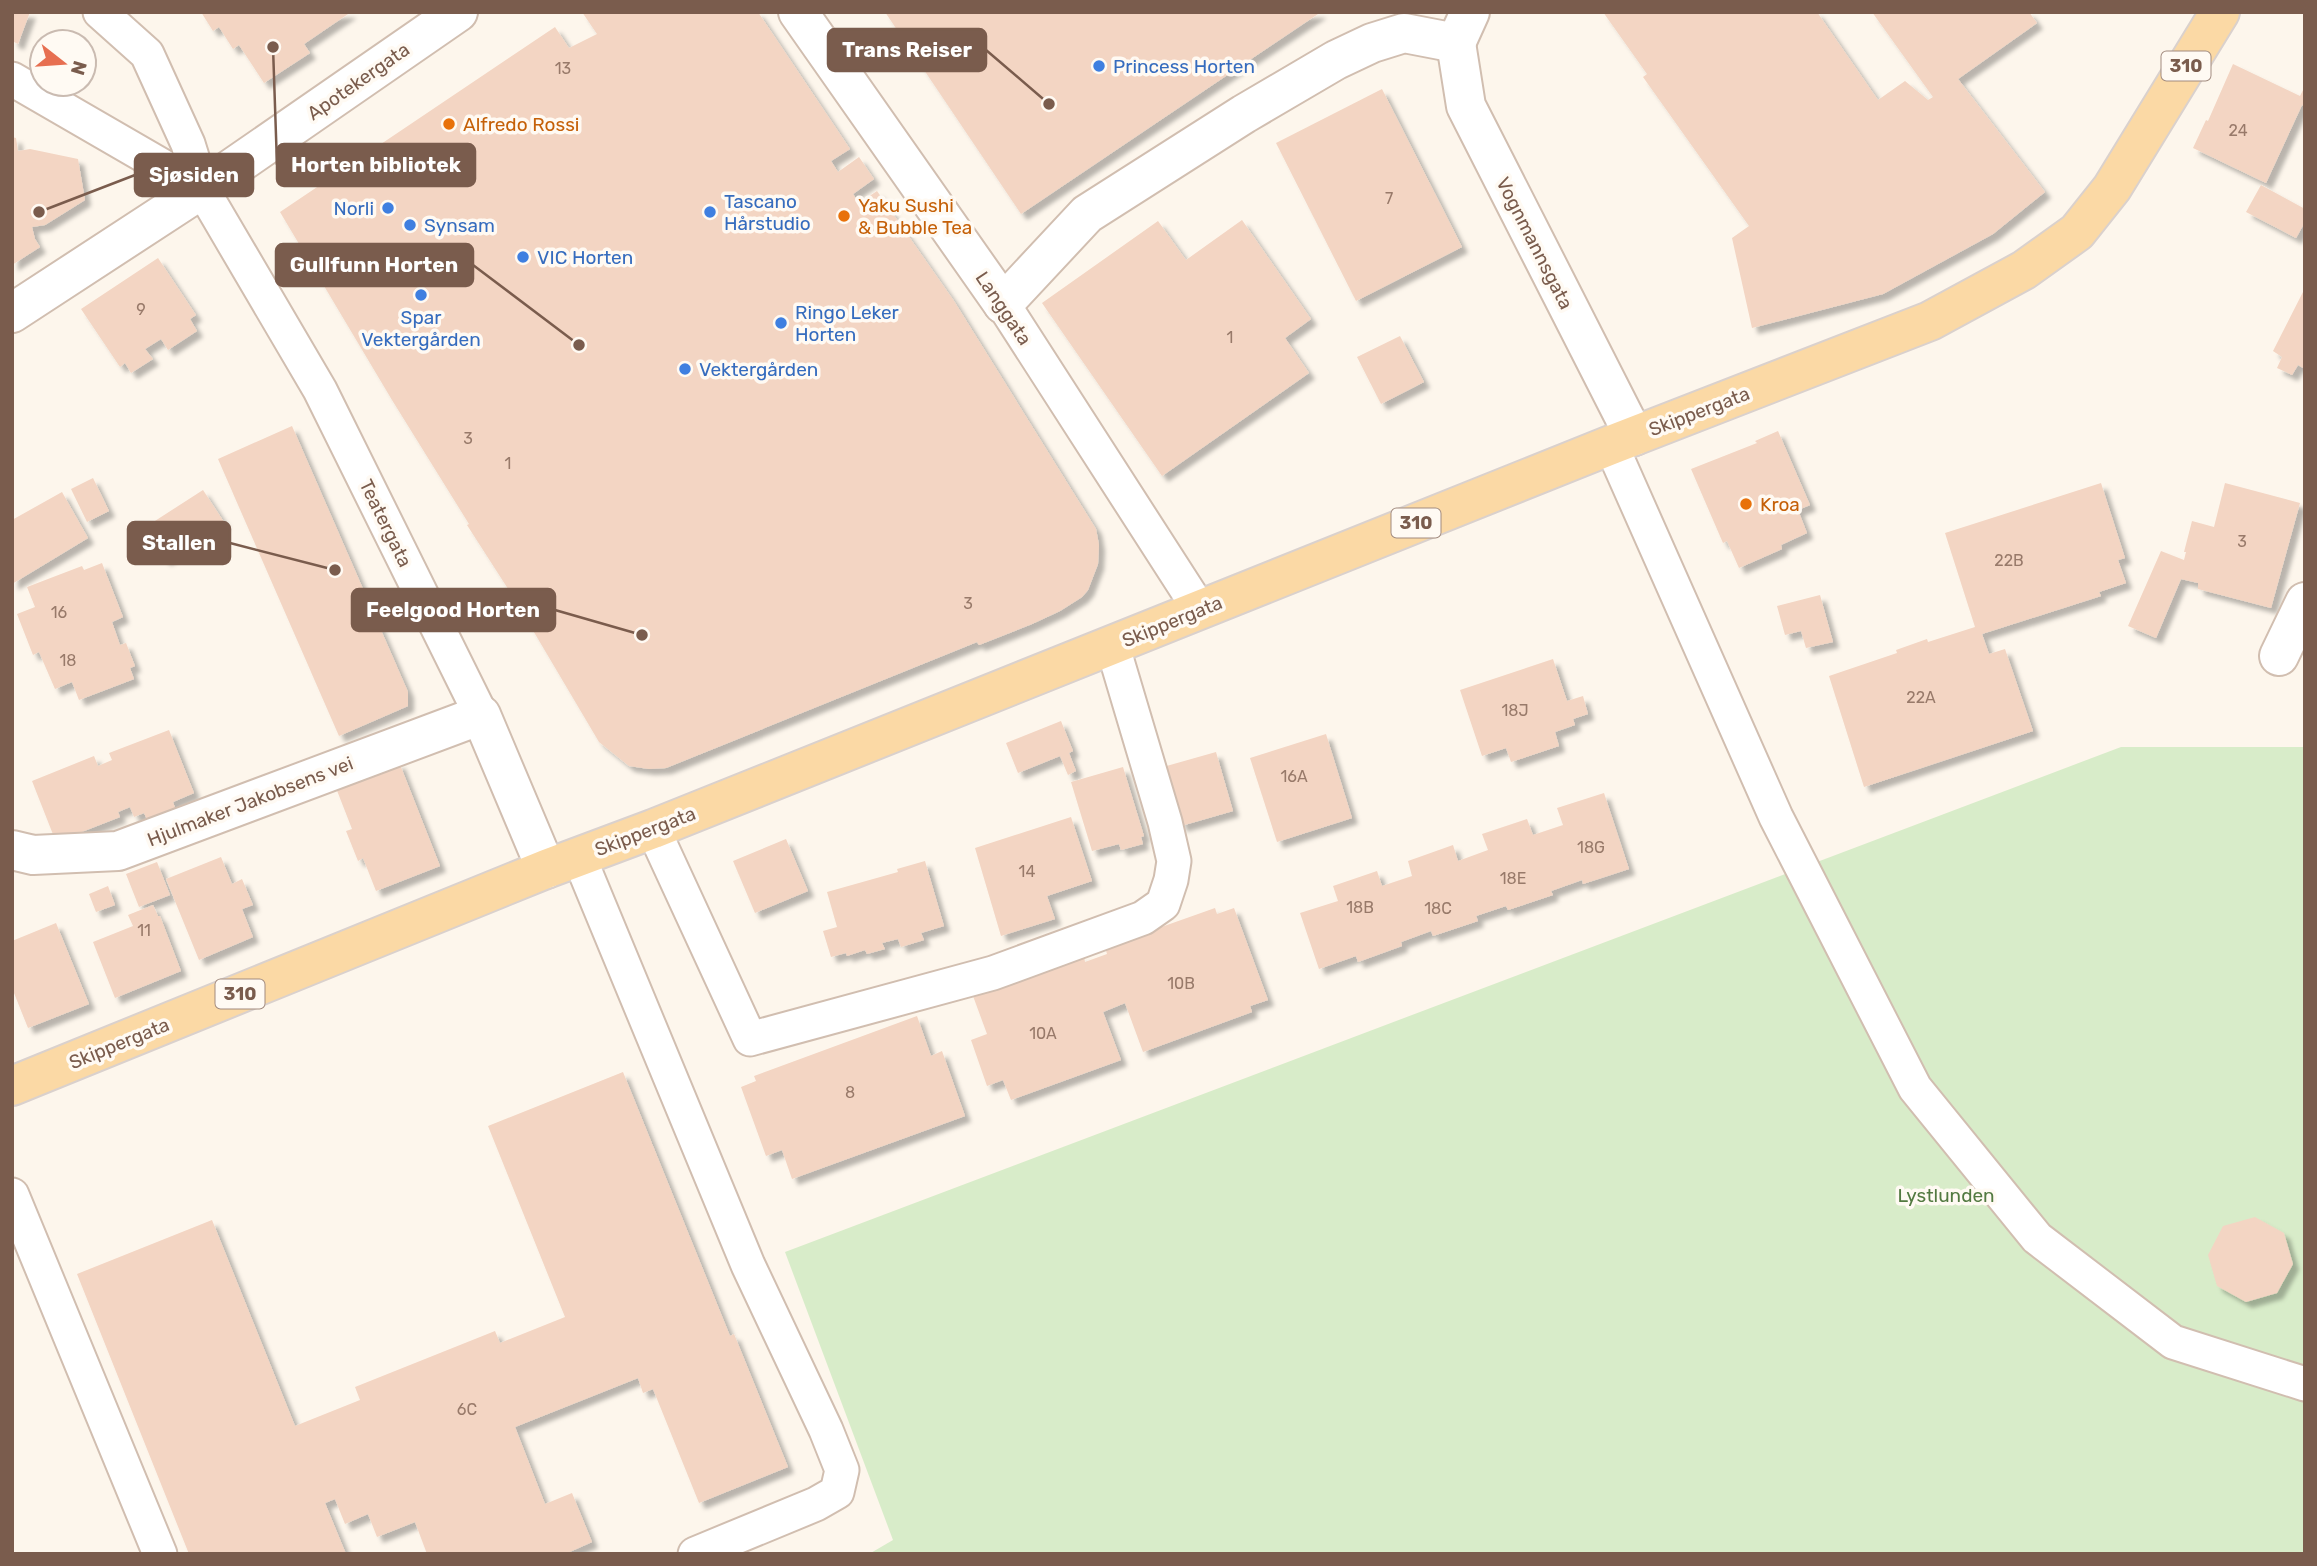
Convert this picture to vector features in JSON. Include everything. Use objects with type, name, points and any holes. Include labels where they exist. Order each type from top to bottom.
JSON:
[{"type":"main road","name":"Skippergata","points":[[12,1086],[1111,644],[1930,321],[2024,270],[2077,232],[2112,188],[2220,12]]},
{"type":"street","name":"Apotekergata","points":[[12,313],[202,189],[458,12]]},
{"type":"street","name":"Langgata","points":[[798,12],[1003,304]]},
{"type":"street","points":[[1003,304],[1087,214],[1244,114],[1336,60],[1372,43],[1398,23],[1463,28]]},
{"type":"street","name":"Vognmannsgata","points":[[1463,28],[1466,106],[1622,441]]},
{"type":"street","points":[[2279,656],[2305,602]]},
{"type":"street","name":"Hjulmaker Jakobsens vei","points":[[12,850],[33,855],[118,851],[481,715]]},
{"type":"street","name":"Teatergata","points":[[481,715],[563,863]]},
{"type":"lane","name":"Teatergata","points":[[100,12],[147,54],[188,144],[202,189],[320,390],[481,715]]},
{"type":"lane","name":"Teatergata","points":[[12,79],[202,189]]},
{"type":"lane","name":"Langgata","points":[[1003,304],[1200,610]]},
{"type":"lane","points":[[1622,441],[1776,817],[1915,1088],[2038,1238],[2173,1342],[2305,1384]]},
{"type":"lane","points":[[653,829],[750,1039],[993,973],[1143,918],[1163,904],[1174,861],[1165,822],[1111,644]]},
{"type":"lane","points":[[563,863],[826,1430],[842,1470],[837,1492],[816,1504],[695,1554]]},
{"type":"lane","points":[[12,1195],[160,1554]]},
{"type":"green space","name":"Lystlunden","points":[[2121,747],[2305,747],[2305,1554],[869,1554],[893,1540],[785,1252]]},
{"type":"building","points":[[12,12],[30,12],[18,44],[12,41]]},
{"type":"building","points":[[201,12],[351,12],[304,44],[310,53],[264,83],[239,45],[233,49],[219,27],[213,31]]},
{"type":"building","name":"Vektergården","points":[[582,12],[758,12],[850,149],[831,161],[838,172],[859,157],[874,179],[853,194],[859,203],[877,191],[954,301],[1096,529],[1098,564],[1088,590],[1082,597],[1032,624],[979,645],[977,642],[666,768],[629,766],[599,742],[280,212],[555,27],[569,48],[597,34]]},
{"type":"building","points":[[885,12],[1321,12],[1021,214]]},
{"type":"building","points":[[1603,12],[1817,12],[1878,100],[1905,81],[1928,100],[1933,97],[1872,12],[2029,12],[2037,23],[1958,79],[2045,192],[1993,234],[1883,294],[1752,328],[1732,238],[1749,226],[1643,77],[1647,74]]},
{"type":"building","points":[[2233,64],[2300,96],[2305,86],[2305,107],[2302,105],[2266,183],[2193,148]]},
{"type":"building","points":[[1382,89],[1462,247],[1356,301],[1276,143]]},
{"type":"building","points":[[12,137],[16,138],[18,151],[30,149],[78,159],[85,200],[45,225],[32,227],[40,247],[12,265]]},
{"type":"building","points":[[2261,185],[2305,209],[2305,222],[2296,238],[2246,212]]},
{"type":"building","points":[[1242,220],[1311,319],[1285,338],[1309,373],[1162,476],[1042,303],[1158,221],[1186,260]]},
{"type":"building","points":[[158,258],[196,315],[190,319],[197,331],[168,350],[161,339],[145,349],[153,359],[131,373],[125,363],[120,367],[81,309]]},
{"type":"building","points":[[2305,288],[2305,369],[2298,365],[2292,375],[2277,368],[2282,357],[2273,351]]},
{"type":"building","points":[[1400,336],[1424,382],[1381,404],[1357,357]]},
{"type":"building","points":[[292,426],[408,692],[408,706],[339,736],[218,459]]},
{"type":"building","points":[[1778,431],[1810,505],[1798,510],[1807,533],[1781,545],[1782,549],[1739,568],[1727,541],[1723,543],[1691,469],[1757,443],[1755,441]]},
{"type":"building","points":[[93,478],[109,511],[87,522],[71,489]]},
{"type":"building","points":[[2101,483],[2125,558],[2118,560],[2126,583],[2099,592],[2101,596],[1982,634],[1989,654],[2005,649],[2033,731],[1864,787],[1829,676],[1897,653],[1896,650],[1927,639],[1928,642],[1975,627],[1945,533]]},
{"type":"building","points":[[2225,483],[2300,503],[2271,608],[2198,589],[2198,583],[2181,579],[2156,638],[2128,626],[2161,551],[2184,560],[2192,521],[2214,527]]},
{"type":"building","points":[[203,490],[224,522],[165,560],[144,528]]},
{"type":"building","points":[[62,492],[88,538],[12,584],[12,520]]},
{"type":"building","points":[[102,563],[123,617],[112,622],[120,645],[126,643],[135,666],[130,668],[134,679],[79,700],[72,682],[55,689],[39,652],[33,655],[17,614],[35,607],[27,587],[82,566],[84,570]]},
{"type":"building","points":[[1820,595],[1833,642],[1806,648],[1801,631],[1785,635],[1777,606]]},
{"type":"building","points":[[1553,659],[1567,701],[1583,696],[1588,714],[1573,719],[1575,725],[1555,732],[1559,746],[1511,762],[1506,748],[1482,756],[1460,690]]},
{"type":"building","points":[[1061,721],[1073,751],[1069,753],[1076,771],[1068,775],[1060,756],[1018,773],[1006,743]]},
{"type":"building","points":[[169,730],[194,793],[173,802],[177,813],[149,824],[144,813],[134,817],[130,807],[118,812],[120,817],[56,842],[32,781],[94,756],[98,766],[112,760],[109,753]]},
{"type":"building","points":[[1326,734],[1352,818],[1277,842],[1250,758]]},
{"type":"building","points":[[1216,752],[1233,811],[1181,826],[1163,767]]},
{"type":"building","points":[[399,762],[440,866],[376,891],[363,858],[358,861],[346,831],[352,829],[336,788]]},
{"type":"building","points":[[1123,767],[1144,836],[1141,837],[1143,844],[1121,850],[1119,844],[1092,851],[1071,782]]},
{"type":"building","points":[[1604,793],[1629,869],[1583,884],[1582,880],[1551,891],[1553,895],[1508,910],[1506,906],[1476,916],[1478,921],[1433,936],[1431,931],[1401,942],[1402,946],[1358,962],[1356,956],[1319,969],[1300,913],[1338,901],[1333,886],[1377,871],[1382,886],[1412,876],[1408,861],[1453,845],[1458,861],[1488,850],[1482,834],[1527,819],[1533,835],[1563,825],[1557,808]]},
{"type":"building","points":[[1071,817],[1092,881],[1047,896],[1055,919],[1001,936],[975,848]]},
{"type":"building","points":[[786,839],[808,891],[755,913],[733,861]]},
{"type":"building","points":[[221,857],[232,884],[242,879],[253,905],[242,909],[253,937],[199,960],[166,879]]},
{"type":"building","points":[[925,861],[944,926],[921,933],[924,940],[901,947],[898,939],[882,943],[885,949],[867,954],[865,950],[847,956],[846,953],[831,957],[823,931],[837,927],[827,892],[898,872],[897,869]]},
{"type":"building","points":[[157,862],[170,895],[139,907],[126,874]]},
{"type":"building","points":[[108,886],[115,905],[96,912],[89,894]]},
{"type":"building","points":[[153,905],[160,916],[181,971],[115,998],[93,942],[133,926],[128,915]]},
{"type":"building","points":[[1215,908],[1217,914],[1234,908],[1268,1000],[1250,1006],[1252,1012],[1143,1052],[1125,1003],[1103,1012],[1121,1060],[1011,1100],[1003,1080],[987,1086],[971,1040],[987,1034],[973,996],[1084,956],[1085,962],[1107,954],[1105,947]]},
{"type":"building","points":[[56,923],[89,1004],[28,1028],[12,988],[12,941]]},
{"type":"building","points":[[917,1016],[931,1056],[942,1051],[965,1116],[792,1179],[782,1150],[766,1156],[741,1087],[756,1081],[754,1076]]},
{"type":"building","points":[[623,1072],[730,1336],[734,1334],[788,1467],[699,1503],[653,1389],[643,1393],[638,1378],[515,1427],[545,1504],[572,1493],[592,1542],[565,1554],[427,1554],[415,1522],[377,1537],[368,1514],[345,1524],[335,1499],[325,1503],[346,1554],[189,1554],[77,1274],[212,1220],[295,1426],[360,1400],[355,1387],[495,1331],[500,1343],[565,1317],[488,1126]]},
{"type":"building","points":[[2255,1217],[2284,1233],[2293,1264],[2277,1293],[2246,1302],[2217,1286],[2208,1255],[2223,1226]]},
{"type":"place","name":"Horten bibliotek","points":[[273,47]]},
{"type":"place","name":"Princess Horten","points":[[1099,66]]},
{"type":"place","name":"Trans Reiser","points":[[1049,104]]},
{"type":"place","name":"Alfredo Rossi","points":[[449,124]]},
{"type":"place","name":"Norli","points":[[388,208]]},
{"type":"place","name":"Sjøsiden","points":[[39,212]]},
{"type":"place","name":"Tascano Hårstudio","points":[[710,212]]},
{"type":"place","name":"Yaku Sushi & Bubble Tea","points":[[844,216]]},
{"type":"place","name":"Synsam","points":[[410,225]]},
{"type":"place","name":"VIC Horten","points":[[523,257]]},
{"type":"place","name":"Spar Vektergården","points":[[421,295]]},
{"type":"place","name":"Ringo Leker Horten","points":[[781,323]]},
{"type":"place","name":"Gullfunn Horten","points":[[579,345]]},
{"type":"place","name":"Vektergården","points":[[685,369]]},
{"type":"place","name":"Kroa","points":[[1746,504]]},
{"type":"place","name":"Stallen","points":[[335,570]]},
{"type":"place","name":"Feelgood Horten","points":[[642,635]]}]
